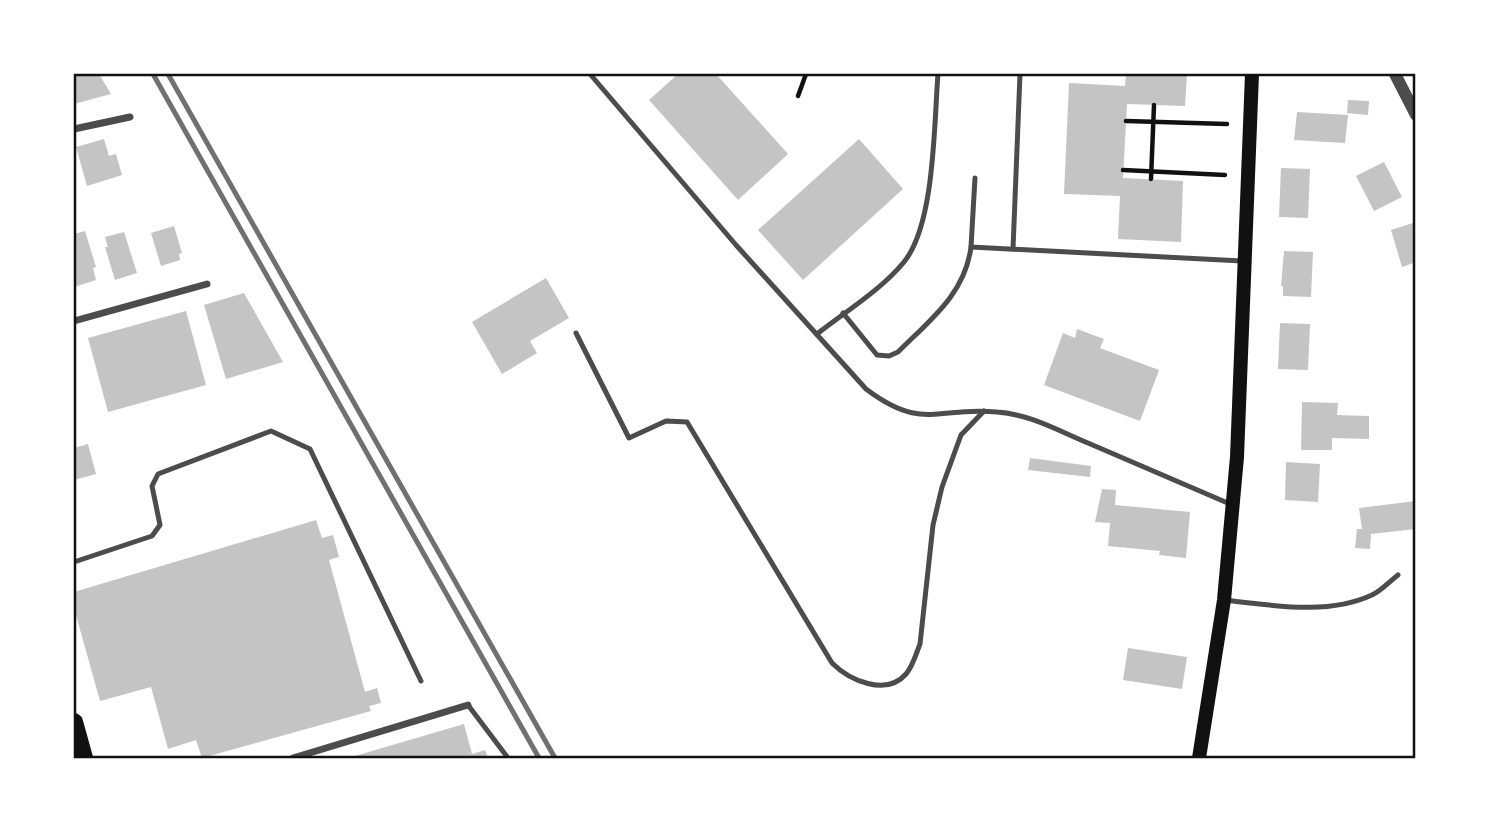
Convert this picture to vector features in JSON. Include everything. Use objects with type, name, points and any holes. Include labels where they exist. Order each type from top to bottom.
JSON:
[{"type":"main road","points":[[1199,758],[1224,600],[1240,420],[1252,74]]},
{"type":"main road","points":[[74,724],[84,758]]},
{"type":"street","points":[[1395,74],[1416,115]]},
{"type":"street","points":[[74,129],[130,117]]},
{"type":"street","points":[[74,321],[207,284]]},
{"type":"street","points":[[293,758],[468,705]]},
{"type":"lane","points":[[590,74],[736,246],[866,389],[895,409],[927,416],[984,411],[1028,418],[1233,505]]},
{"type":"lane","points":[[817,334],[897,270],[917,241],[926,212],[938,74]]},
{"type":"lane","points":[[1013,249],[1020,74]]},
{"type":"lane","points":[[843,313],[877,355],[889,356],[898,352],[950,301],[969,267],[975,177]]},
{"type":"lane","points":[[971,247],[1245,261]]},
{"type":"lane","points":[[576,333],[629,438],[666,421],[687,422],[832,663],[844,676],[867,684],[887,684],[905,676],[914,661],[920,644],[933,525],[942,488],[961,435],[984,411]]},
{"type":"lane","points":[[74,562],[152,536],[160,525],[152,486],[158,474],[271,431],[310,449],[421,681]]},
{"type":"lane","points":[[1224,600],[1298,608],[1329,606],[1373,595],[1398,575]]},
{"type":"lane","points":[[468,705],[508,758]]},
{"type":"path","points":[[798,96],[806,74]]},
{"type":"path","points":[[1151,179],[1154,105]]},
{"type":"path","points":[[1126,121],[1227,124]]},
{"type":"path","points":[[1124,170],[1225,175]]},
{"type":"building","points":[[74,74],[99,74],[111,94],[74,104]]},
{"type":"building","points":[[678,74],[716,74],[788,154],[738,200],[649,100]]},
{"type":"building","points":[[1126,74],[1187,74],[1185,106],[1127,104],[1123,178],[1183,181],[1181,242],[1118,239],[1120,196],[1064,194],[1069,83],[1125,86]]},
{"type":"building","points":[[1348,100],[1369,101],[1368,115],[1347,113]]},
{"type":"building","points":[[1297,112],[1348,115],[1345,143],[1294,140]]},
{"type":"building","points":[[104,139],[109,156],[116,154],[122,175],[87,186],[76,147]]},
{"type":"building","points":[[859,139],[903,189],[803,280],[758,230]]},
{"type":"building","points":[[1384,162],[1402,197],[1374,211],[1356,176]]},
{"type":"building","points":[[1281,168],[1310,169],[1308,218],[1279,217]]},
{"type":"building","points":[[1416,222],[1416,262],[1402,267],[1391,230]]},
{"type":"building","points":[[174,226],[182,253],[179,254],[180,260],[161,266],[151,233]]},
{"type":"building","points":[[85,231],[96,267],[93,268],[96,280],[74,287],[74,234]]},
{"type":"building","points":[[124,232],[137,273],[115,280],[105,247],[108,247],[105,237]]},
{"type":"building","points":[[1284,251],[1313,252],[1311,297],[1283,296],[1281,286]]},
{"type":"building","points":[[546,278],[569,318],[530,341],[537,353],[502,374],[472,322]]},
{"type":"building","points":[[244,293],[283,362],[226,379],[204,305]]},
{"type":"building","points":[[186,311],[206,385],[108,412],[88,338]]},
{"type":"building","points":[[1280,323],[1310,324],[1308,370],[1278,369]]},
{"type":"building","points":[[1077,329],[1104,339],[1100,348],[1159,370],[1140,421],[1044,385],[1063,333],[1075,338]]},
{"type":"building","points":[[1302,402],[1338,403],[1337,415],[1369,416],[1369,439],[1332,438],[1332,450],[1301,450]]},
{"type":"building","points":[[88,444],[96,474],[74,480],[74,448]]},
{"type":"building","points":[[1030,458],[1091,466],[1090,477],[1028,470]]},
{"type":"building","points":[[1286,462],[1320,464],[1318,502],[1285,500]]},
{"type":"building","points":[[1102,489],[1116,490],[1115,505],[1190,512],[1186,558],[1159,555],[1160,551],[1108,546],[1110,523],[1095,522]]},
{"type":"building","points":[[1416,501],[1416,529],[1371,534],[1370,549],[1355,548],[1357,529],[1362,529],[1359,508]]},
{"type":"building","points":[[316,520],[322,538],[333,535],[339,557],[329,560],[365,692],[377,688],[381,703],[369,706],[371,711],[202,758],[196,740],[168,749],[151,687],[100,701],[74,608],[74,592]]},
{"type":"building","points":[[1128,648],[1187,657],[1182,689],[1123,680]]},
{"type":"building","points":[[464,724],[472,754],[485,750],[488,758],[348,758]]},
{"type":"railway","points":[[153,74],[539,758]]},
{"type":"railway","points":[[168,74],[555,758]]}]
